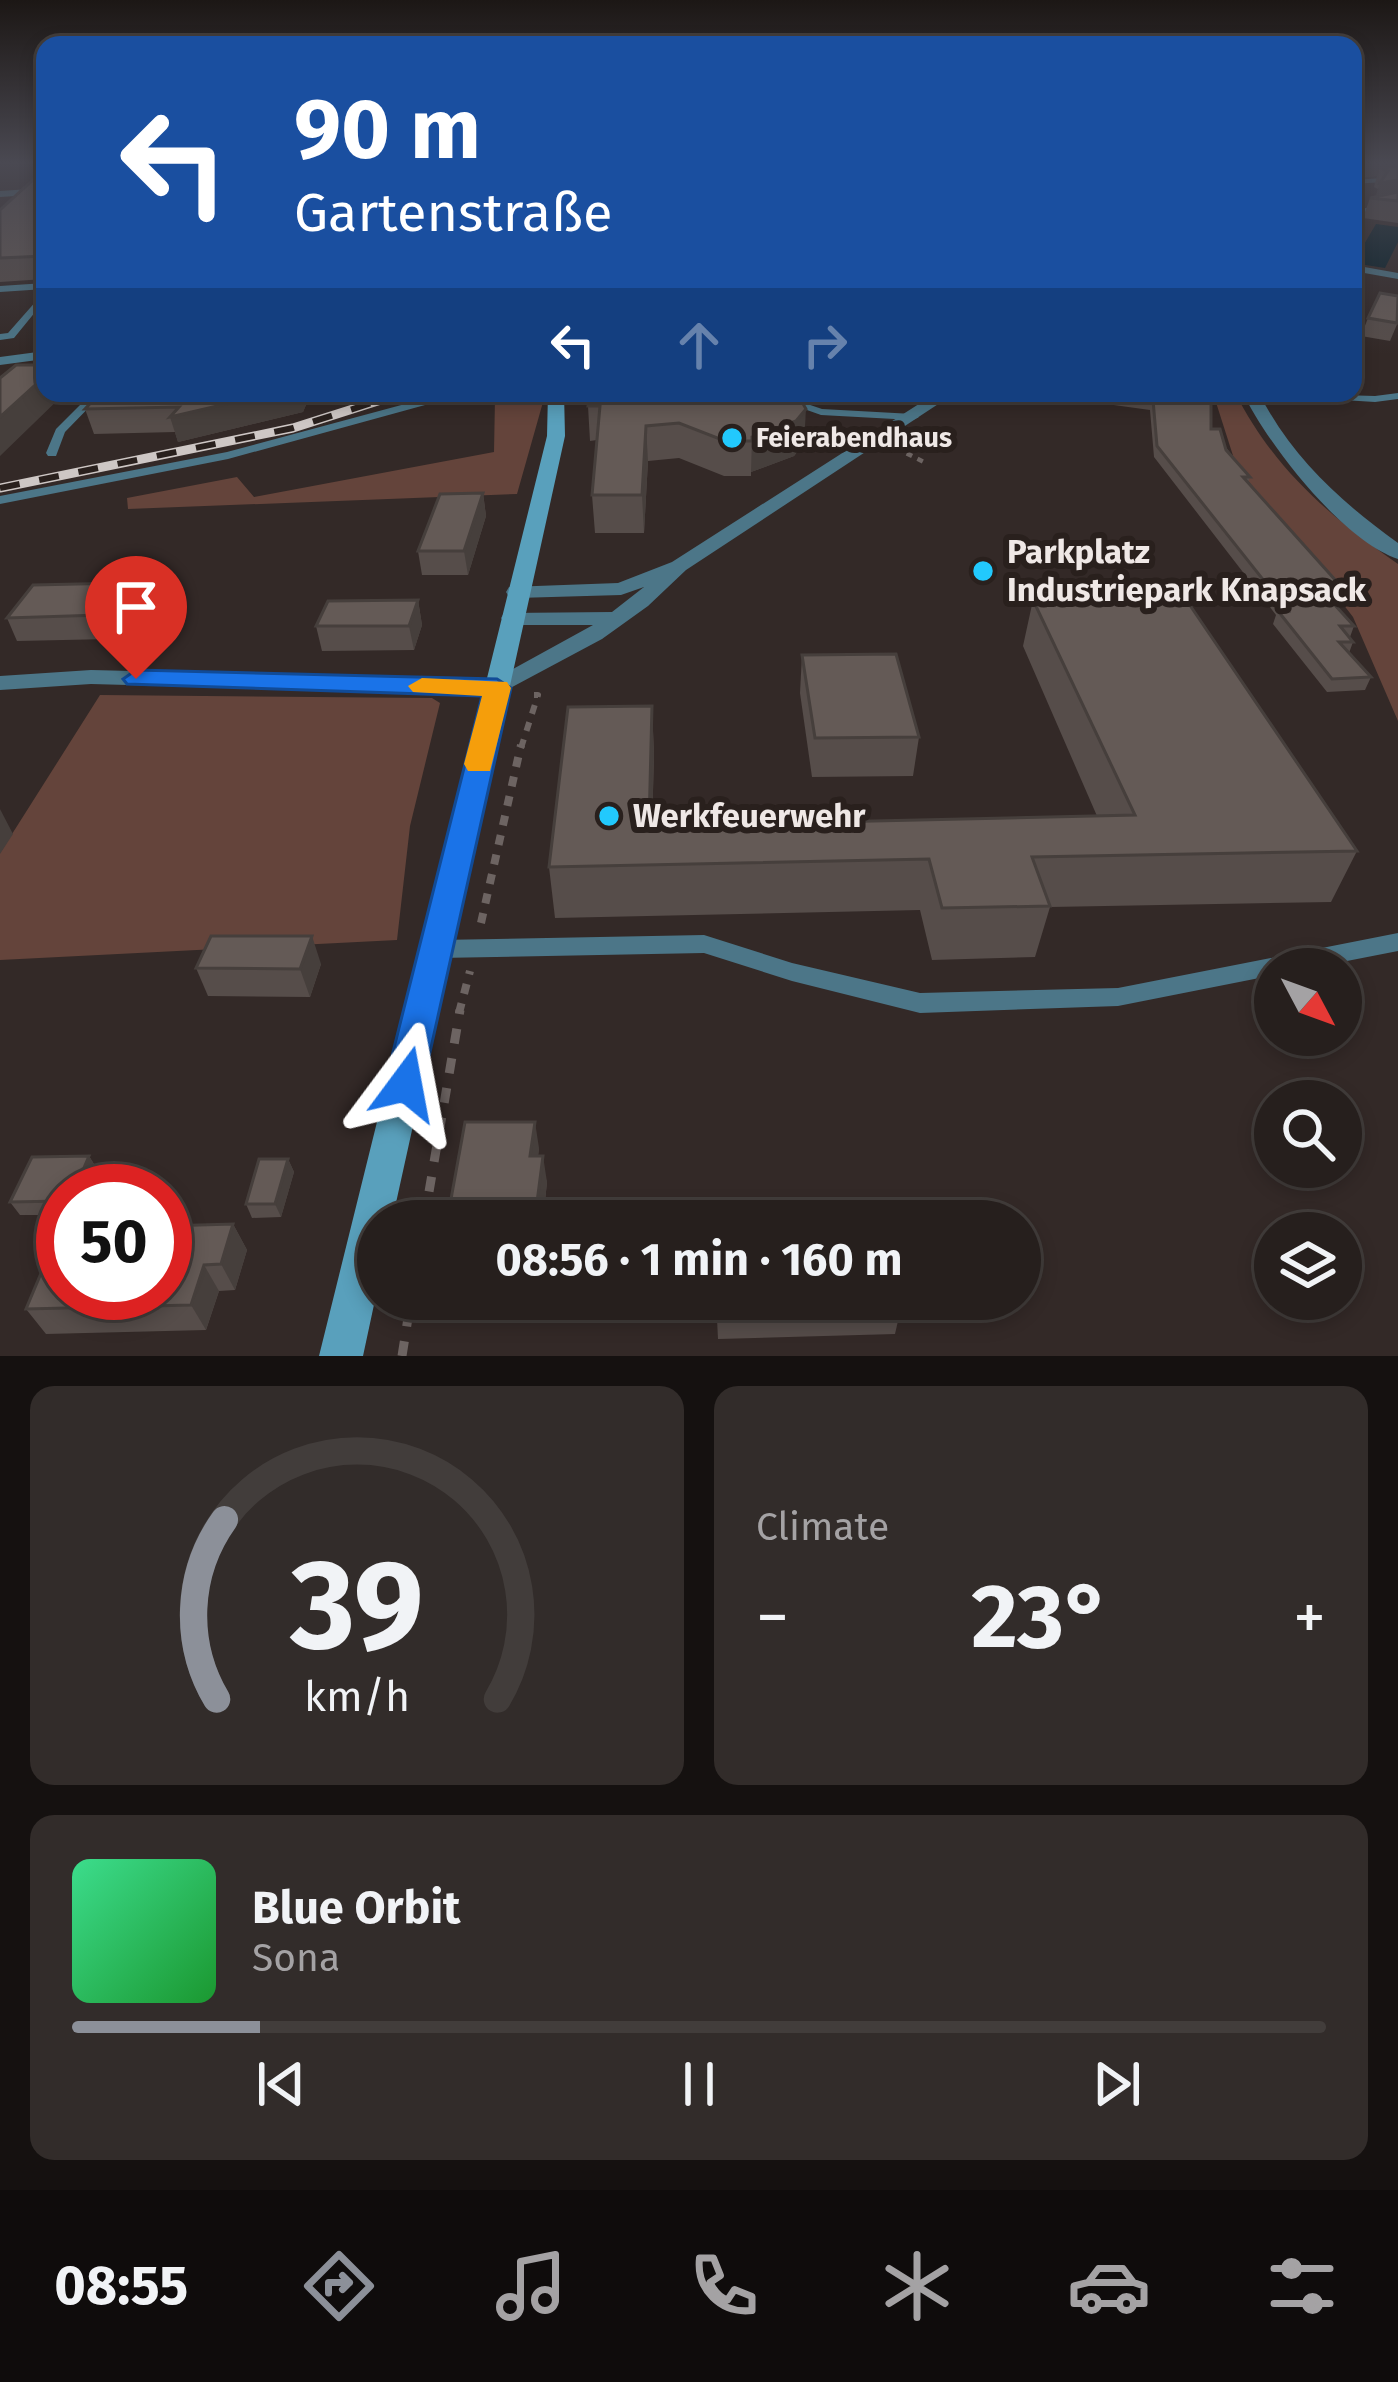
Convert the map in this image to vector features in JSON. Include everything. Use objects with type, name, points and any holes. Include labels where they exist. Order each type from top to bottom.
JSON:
[{"type":"main road","points":[[341,1356],[556,436],[556,402]]},
{"type":"street","points":[[0,361],[36,357]]},
{"type":"street","points":[[517,592],[621,589],[679,566],[934,402]]},
{"type":"street","points":[[1256,402],[1277,442],[1302,470],[1398,553]]},
{"type":"street","points":[[0,683],[91,677],[497,688],[542,665],[662,585],[679,566]]},
{"type":"street","points":[[512,618],[612,618]]},
{"type":"lane","points":[[1362,270],[1398,276]]},
{"type":"lane","points":[[0,289],[36,290]]},
{"type":"lane","points":[[0,337],[11,337],[36,302]]},
{"type":"lane","points":[[1362,398],[1398,396]]},
{"type":"lane","points":[[52,453],[60,431],[89,402]]},
{"type":"lane","points":[[0,500],[228,455],[424,402]]},
{"type":"lane","points":[[791,402],[821,412],[913,417]]},
{"type":"lane","points":[[438,949],[704,944],[791,972],[920,1003],[1118,998],[1398,942]]},
{"type":"path","points":[[901,450],[928,464]]},
{"type":"path","points":[[402,1356],[408,1320]]},
{"type":"shaded area","points":[[495,402],[543,402],[517,494],[128,509],[127,498],[237,477],[254,497],[494,452]]},
{"type":"shaded area","points":[[1216,402],[1240,402],[1268,446],[1305,489],[1398,564],[1398,721],[1353,617],[1236,465]]},
{"type":"shaded area","points":[[100,695],[432,698],[440,703],[410,826],[397,940],[0,960],[0,853]]},
{"type":"water","points":[[1374,227],[1398,227],[1398,242],[1385,268],[1362,264],[1362,248]]},
{"type":"building","points":[[0,227],[36,227],[36,256],[0,258]]},
{"type":"building","points":[[1380,293],[1398,296],[1397,323],[1368,318]]},
{"type":"building","points":[[16,365],[36,365],[36,384],[0,417],[0,378]]},
{"type":"building","points":[[92,402],[234,402],[170,417],[179,407],[85,409]]},
{"type":"building","points":[[589,402],[802,402],[806,409],[796,421],[752,437],[752,441],[725,441],[679,423],[646,426],[642,495],[592,495],[600,406],[588,406]]},
{"type":"building","points":[[1153,402],[1211,402],[1211,429],[1220,429],[1226,450],[1250,477],[1243,477],[1346,592],[1323,592],[1354,626],[1340,626],[1353,642],[1339,642],[1371,677],[1332,679],[1278,611],[1288,611],[1157,446]]},
{"type":"building","points":[[483,493],[464,551],[418,551],[440,494]]},
{"type":"building","points":[[122,583],[101,615],[7,618],[33,585]]},
{"type":"building","points":[[1185,598],[1357,851],[1032,857],[1050,906],[942,908],[929,859],[549,867],[568,707],[652,706],[649,826],[1135,815],[1033,600]]},
{"type":"building","points":[[418,600],[409,626],[316,626],[328,601]]},
{"type":"building","points":[[896,654],[919,737],[815,738],[802,655]]},
{"type":"building","points":[[211,936],[312,936],[300,969],[196,968]]},
{"type":"building","points":[[465,1122],[535,1122],[530,1156],[543,1156],[537,1200],[451,1200]]},
{"type":"building","points":[[89,1156],[86,1164],[36,1164],[36,1202],[10,1202],[32,1157]]},
{"type":"building","points":[[259,1159],[288,1159],[275,1204],[246,1204]]},
{"type":"building","points":[[233,1224],[221,1264],[204,1265],[192,1302],[192,1225]]},
{"type":"building","points":[[36,1285],[36,1309],[26,1309]]},
{"type":"railway","points":[[0,488],[293,428],[375,402]]},
{"type":"slow traffic","points":[[422,686],[497,688],[479,764]]},
{"type":"place","name":"Feierabendhaus","points":[[732,438]]},
{"type":"place","name":"Parkplatz Industriepark Knapsack","points":[[983,571]]},
{"type":"place","name":"Werkfeuerwehr","points":[[609,816]]},
{"type":"route","points":[[136,679],[497,688],[406,1084]]}]
